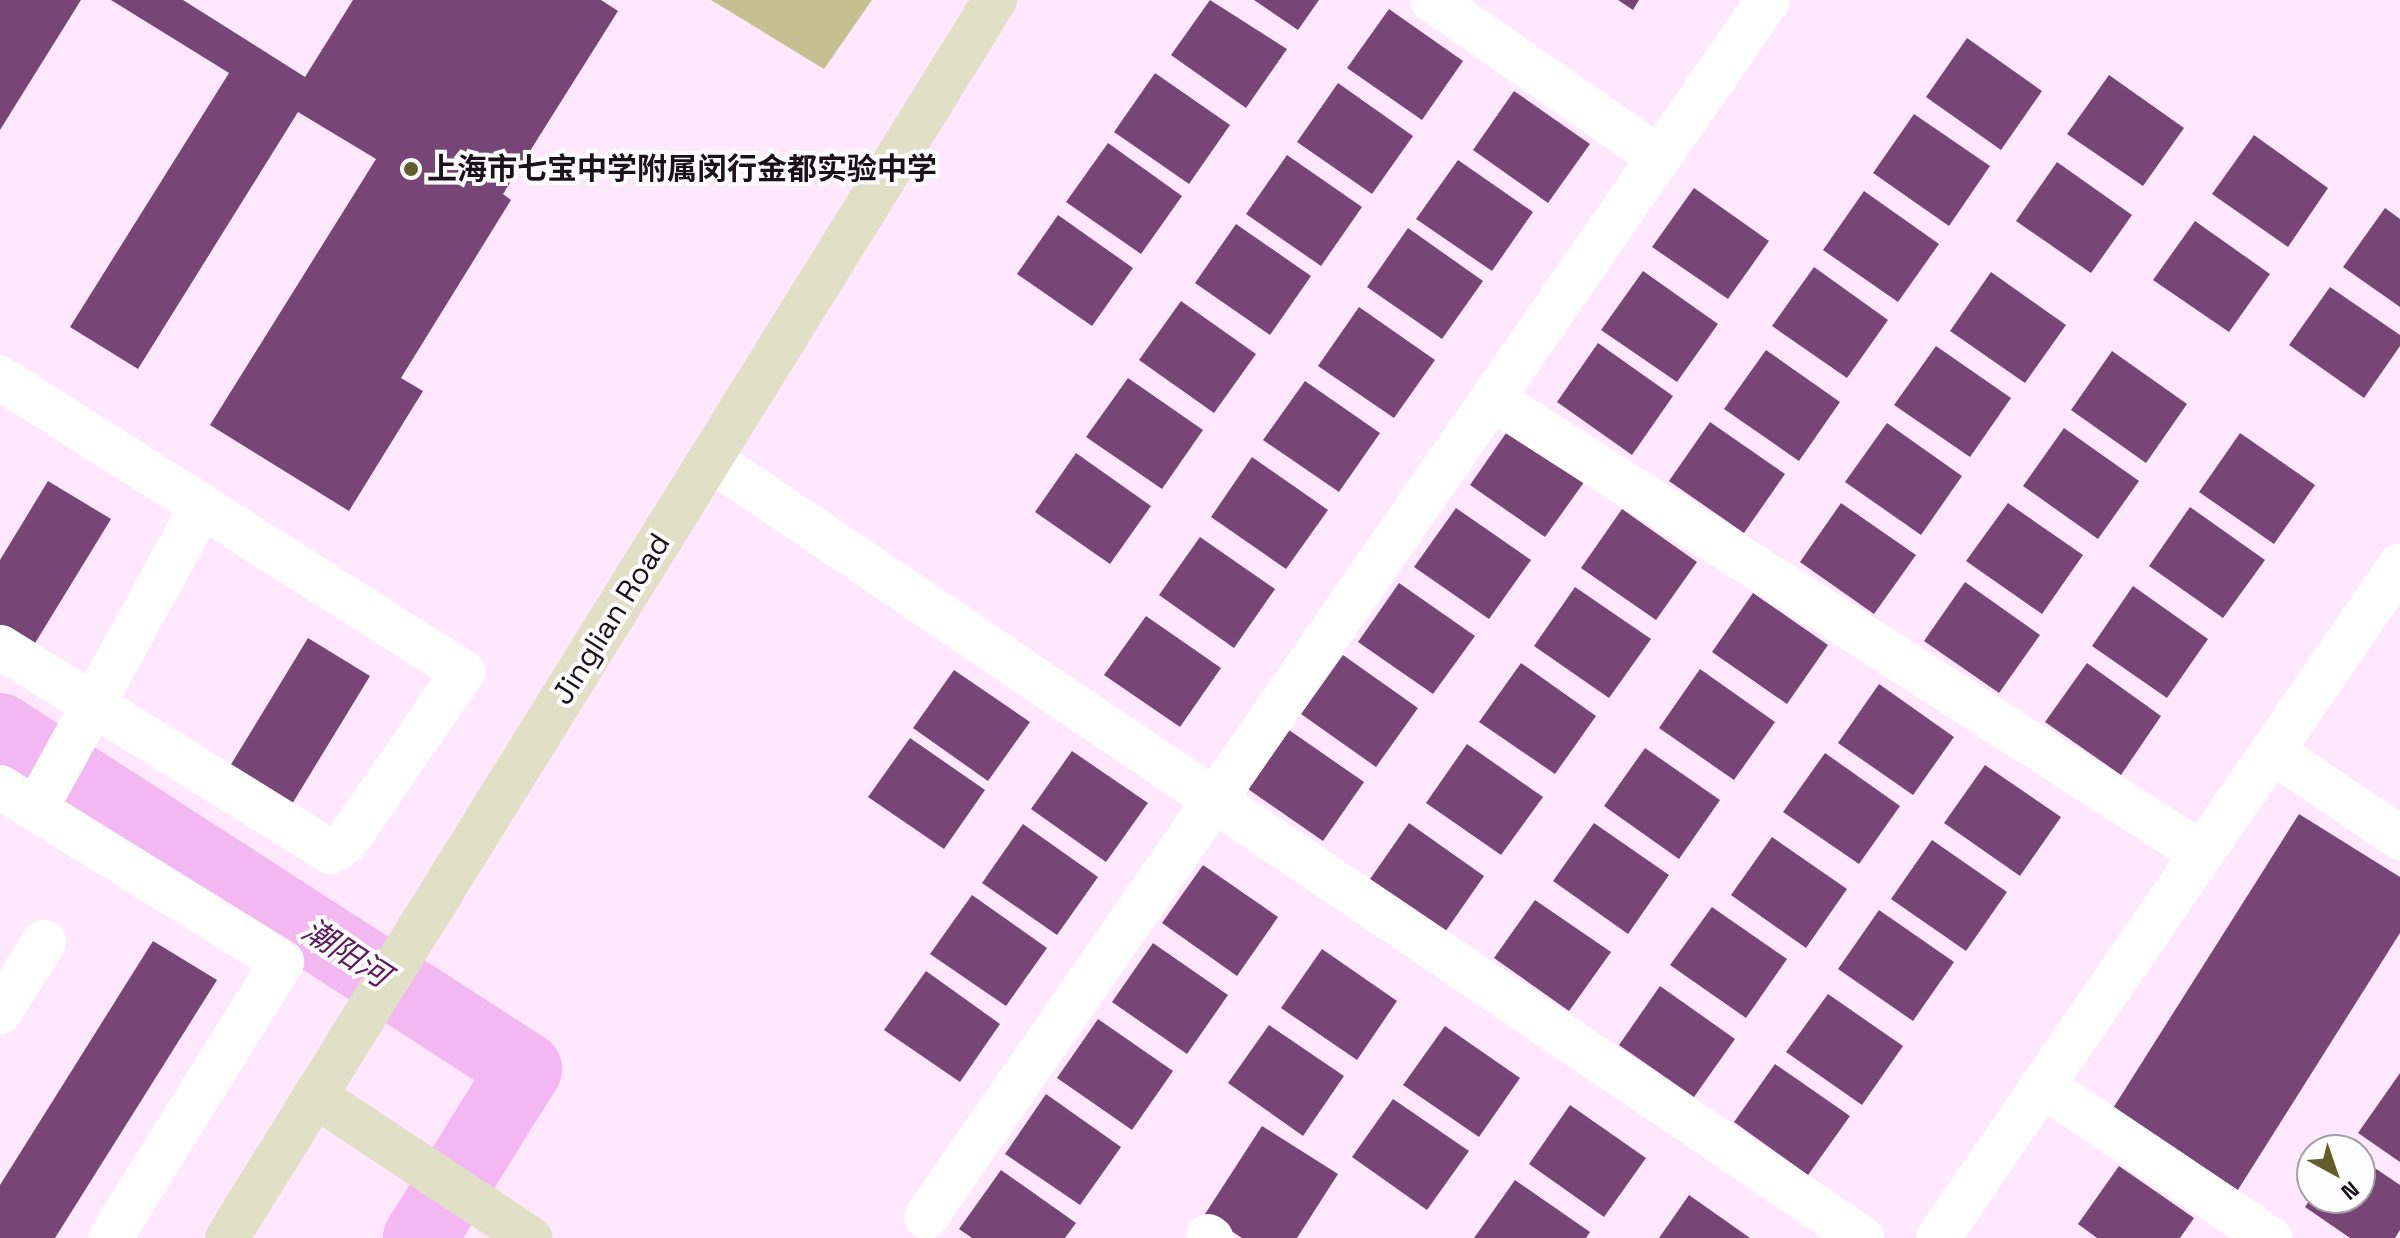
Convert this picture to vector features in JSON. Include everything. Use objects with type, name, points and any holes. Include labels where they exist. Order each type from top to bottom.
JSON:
[{"type":"street","name":"Jinglian Road","points":[[227,1238],[995,0]]},
{"type":"street","points":[[1432,0],[1659,158]]},
{"type":"street","points":[[926,1217],[1768,0]]},
{"type":"street","points":[[0,378],[463,672],[346,842],[331,852],[89,713],[0,647]]},
{"type":"street","points":[[1493,399],[2201,853]]},
{"type":"street","points":[[710,459],[1862,1238]]},
{"type":"street","points":[[110,1238],[282,962],[18,798],[89,713],[202,506]]},
{"type":"street","points":[[1938,1238],[2400,565]]},
{"type":"street","points":[[2272,751],[2400,838]]},
{"type":"street","points":[[0,1012],[44,942]]},
{"type":"street","points":[[2042,1085],[2270,1238]]},
{"type":"street","points":[[315,1096],[514,1227]]},
{"type":"shaded area","points":[[711,0],[872,0],[824,69]]},
{"type":"building","points":[[0,0],[81,0],[0,130]]},
{"type":"building","points":[[111,0],[183,0],[305,77],[353,0],[601,0],[618,11],[503,194],[511,200],[401,378],[423,391],[349,511],[210,425],[376,159],[298,112],[138,369],[70,327],[229,73]]},
{"type":"building","points":[[1210,0],[1287,49],[1246,108],[1171,55]]},
{"type":"building","points":[[1254,0],[1319,0],[1298,30]]},
{"type":"building","points":[[1618,0],[1639,0],[1633,10]]},
{"type":"building","points":[[1389,9],[1463,61],[1422,120],[1347,68]]},
{"type":"building","points":[[1967,38],[2042,91],[2001,150],[1926,97]]},
{"type":"building","points":[[1155,73],[1230,125],[1189,184],[1114,132]]},
{"type":"building","points":[[2109,75],[2184,128],[2143,186],[2067,134]]},
{"type":"building","points":[[1338,83],[1413,136],[1372,194],[1297,142]]},
{"type":"building","points":[[1514,91],[1590,144],[1548,203],[1473,150]]},
{"type":"building","points":[[1914,114],[1990,166],[1949,226],[1873,173]]},
{"type":"building","points":[[2254,135],[2328,188],[2288,247],[2212,194]]},
{"type":"building","points":[[1108,143],[1182,196],[1141,254],[1066,202]]},
{"type":"building","points":[[1287,155],[1362,207],[1321,266],[1246,214]]},
{"type":"building","points":[[1458,160],[1533,212],[1492,271],[1416,219]]},
{"type":"building","points":[[2057,162],[2132,215],[2091,273],[2016,221]]},
{"type":"building","points":[[1694,188],[1769,241],[1728,299],[1652,247]]},
{"type":"building","points":[[1864,191],[1939,244],[1898,302],[1823,250]]},
{"type":"building","points":[[2385,208],[2400,219],[2400,307],[2343,267]]},
{"type":"building","points":[[1058,215],[1133,268],[1092,326],[1017,274]]},
{"type":"building","points":[[2195,221],[2270,274],[2229,332],[2153,280]]},
{"type":"building","points":[[1236,224],[1311,276],[1270,335],[1195,283]]},
{"type":"building","points":[[1408,228],[1483,281],[1442,339],[1367,287]]},
{"type":"building","points":[[1814,267],[1888,320],[1847,378],[1772,326]]},
{"type":"building","points":[[1643,271],[1718,324],[1677,382],[1601,330]]},
{"type":"building","points":[[1991,272],[2066,325],[2025,383],[1950,331]]},
{"type":"building","points":[[2330,287],[2400,335],[2400,346],[2364,398],[2289,345]]},
{"type":"building","points":[[1181,301],[1256,354],[1214,413],[1139,360]]},
{"type":"building","points":[[1359,307],[1435,360],[1394,418],[1318,366]]},
{"type":"building","points":[[1598,343],[1673,396],[1632,455],[1557,402]]},
{"type":"building","points":[[1936,346],[2011,398],[1970,457],[1894,405]]},
{"type":"building","points":[[1766,350],[1840,402],[1799,461],[1724,409]]},
{"type":"building","points":[[2112,351],[2187,404],[2146,463],[2071,410]]},
{"type":"building","points":[[1128,378],[1203,430],[1162,489],[1086,437]]},
{"type":"building","points":[[1305,381],[1380,433],[1339,492],[1263,440]]},
{"type":"building","points":[[1710,422],[1785,474],[1744,533],[1669,481]]},
{"type":"building","points":[[1887,423],[1962,476],[1921,535],[1845,482]]},
{"type":"building","points":[[1511,426],[1587,478],[1545,537],[1470,485]]},
{"type":"building","points":[[2064,428],[2139,481],[2098,539],[2023,486]]},
{"type":"building","points":[[2240,433],[2315,485],[2274,544],[2199,492]]},
{"type":"building","points":[[1076,453],[1151,506],[1110,564],[1035,512]]},
{"type":"building","points":[[1252,457],[1328,510],[1286,569],[1211,517]]},
{"type":"building","points":[[48,481],[111,519],[29,653],[0,635],[0,560]]},
{"type":"building","points":[[1841,503],[1916,555],[1874,614],[1800,562]]},
{"type":"building","points":[[2008,503],[2083,555],[2042,614],[1966,561]]},
{"type":"building","points":[[2190,507],[2265,560],[2223,618],[2149,566]]},
{"type":"building","points":[[1456,508],[1531,560],[1489,619],[1414,567]]},
{"type":"building","points":[[1622,509],[1697,562],[1656,620],[1581,568]]},
{"type":"building","points":[[1200,537],[1275,589],[1234,648],[1159,595]]},
{"type":"building","points":[[1965,582],[2040,635],[1999,693],[1924,641]]},
{"type":"building","points":[[1399,583],[1475,636],[1433,694],[1358,642]]},
{"type":"building","points":[[2133,586],[2208,639],[2167,698],[2092,646]]},
{"type":"building","points":[[1575,587],[1651,639],[1609,698],[1534,646]]},
{"type":"building","points":[[1753,593],[1828,645],[1787,704],[1712,652]]},
{"type":"building","points":[[1146,616],[1221,668],[1180,727],[1104,675]]},
{"type":"building","points":[[308,638],[370,676],[289,809],[227,771]]},
{"type":"building","points":[[1343,655],[1418,708],[1376,767],[1301,714]]},
{"type":"building","points":[[1521,663],[1596,716],[1555,774],[1479,722]]},
{"type":"building","points":[[2087,663],[2161,716],[2121,775],[2045,722]]},
{"type":"building","points":[[1700,669],[1775,722],[1734,780],[1659,728]]},
{"type":"building","points":[[954,670],[1030,722],[988,781],[913,728]]},
{"type":"building","points":[[1879,684],[1954,737],[1913,795],[1838,743]]},
{"type":"building","points":[[1289,730],[1364,782],[1323,841],[1248,789]]},
{"type":"building","points":[[910,738],[985,790],[944,849],[868,797]]},
{"type":"building","points":[[1467,744],[1543,797],[1501,855],[1426,803]]},
{"type":"building","points":[[1645,748],[1720,800],[1679,859],[1604,806]]},
{"type":"building","points":[[1072,751],[1148,803],[1106,862],[1031,809]]},
{"type":"building","points":[[1825,753],[1900,806],[1859,864],[1783,812]]},
{"type":"building","points":[[1985,765],[2061,817],[2020,876],[1944,823]]},
{"type":"building","points":[[2299,814],[2400,877],[2400,933],[2236,1193],[2110,1113]]},
{"type":"building","points":[[1409,823],[1484,876],[1443,935],[1368,882]]},
{"type":"building","points":[[1594,823],[1669,875],[1628,934],[1553,881]]},
{"type":"building","points":[[1023,824],[1098,877],[1057,935],[982,883]]},
{"type":"building","points":[[1772,837],[1847,889],[1806,948],[1731,895]]},
{"type":"building","points":[[1932,840],[2007,892],[1966,951],[1891,899]]},
{"type":"building","points":[[1203,865],[1278,917],[1237,976],[1162,923]]},
{"type":"building","points":[[972,895],[1047,948],[1006,1006],[930,954]]},
{"type":"building","points":[[1535,900],[1611,952],[1569,1011],[1494,958]]},
{"type":"building","points":[[1712,907],[1787,959],[1746,1018],[1670,965]]},
{"type":"building","points":[[1879,910],[1954,962],[1913,1021],[1838,969]]},
{"type":"building","points":[[153,941],[217,980],[55,1238],[0,1238],[0,1185]]},
{"type":"building","points":[[1153,943],[1228,995],[1187,1054],[1112,1002]]},
{"type":"building","points":[[1322,949],[1397,1001],[1357,1060],[1281,1008]]},
{"type":"building","points":[[926,971],[1000,1024],[960,1082],[884,1030]]},
{"type":"building","points":[[1660,986],[1735,1039],[1694,1097],[1619,1045]]},
{"type":"building","points":[[1828,994],[1903,1046],[1862,1105],[1786,1052]]},
{"type":"building","points":[[1098,1019],[1173,1071],[1132,1130],[1057,1078]]},
{"type":"building","points":[[1269,1025],[1344,1076],[1303,1136],[1228,1083]]},
{"type":"building","points":[[1445,1026],[1520,1078],[1479,1137],[1403,1085]]},
{"type":"building","points":[[1775,1064],[1850,1116],[1808,1175],[1734,1122]]},
{"type":"building","points":[[2400,1073],[2400,1162],[2376,1145],[2376,1134],[2358,1133]]},
{"type":"building","points":[[1046,1094],[1121,1147],[1080,1205],[1005,1154]]},
{"type":"building","points":[[1393,1099],[1469,1151],[1427,1210],[1352,1157]]},
{"type":"building","points":[[1570,1105],[1646,1158],[1604,1217],[1529,1164]]},
{"type":"building","points":[[1262,1126],[1338,1174],[1297,1238],[1242,1238],[1205,1214]]},
{"type":"building","points":[[2119,1166],[2194,1218],[2180,1238],[2097,1238],[2078,1224]]},
{"type":"building","points":[[2376,1169],[2400,1185],[2400,1230],[2395,1238],[2350,1238],[2315,1214],[2376,1214]]},
{"type":"building","points":[[1001,1170],[1076,1223],[1065,1238],[972,1238],[959,1229]]},
{"type":"building","points":[[1515,1180],[1590,1232],[1586,1238],[1474,1238]]},
{"type":"building","points":[[1689,1195],[1750,1238],[1659,1238]]},
{"type":"waterway","name":"潮阳河","points":[[0,730],[525,1069],[420,1238]]},
{"type":"place","name":"上海市七宝中学附属闵行金都实验中学","points":[[411,169]]}]
